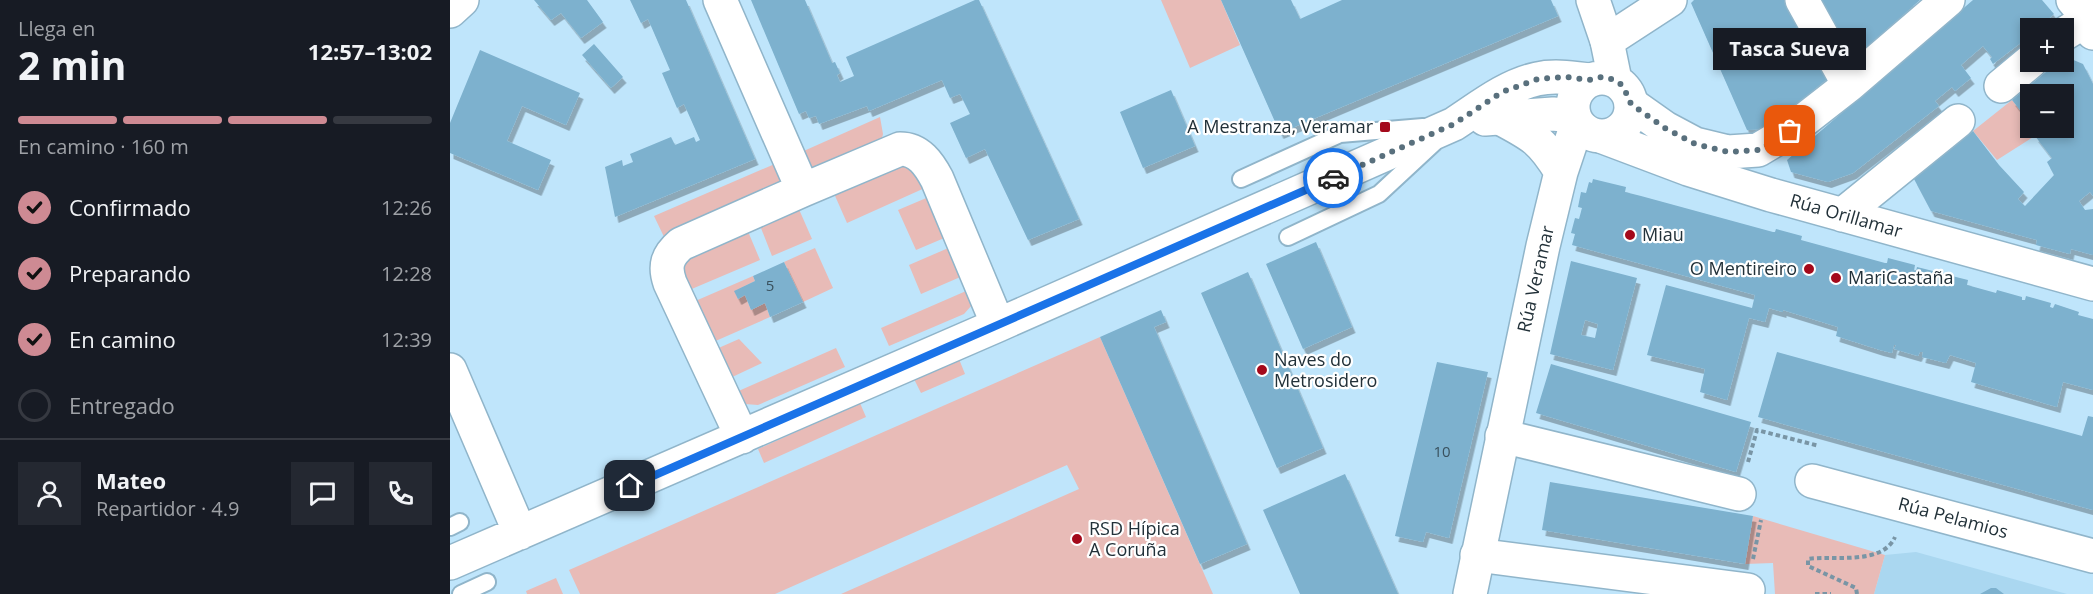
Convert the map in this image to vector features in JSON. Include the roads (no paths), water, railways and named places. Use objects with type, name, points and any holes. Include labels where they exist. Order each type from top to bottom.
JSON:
[{"type":"street","points":[[450,10],[462,0]]},
{"type":"street","points":[[720,0],[803,189]]},
{"type":"street","points":[[1593,0],[1607,41],[1612,88],[1631,114],[1621,130],[1613,135],[1585,126],[1572,105],[1581,86],[1612,88]]},
{"type":"street","points":[[1607,41],[1670,0]]},
{"type":"street","points":[[1802,0],[1849,85]]},
{"type":"street","points":[[450,563],[1454,124],[1502,92],[1538,79],[1566,77],[1612,88],[1665,128],[1695,144],[1728,152],[1758,150],[1790,131],[1849,85],[1948,0]]},
{"type":"street","points":[[2001,86],[2020,70]]},
{"type":"street","name":"Rúa Orillamar","points":[[1454,124],[1498,117],[1553,114],[1688,169],[1842,215],[2093,284]]},
{"type":"street","points":[[1498,117],[1534,136],[1547,150],[1561,172]]},
{"type":"street","points":[[1842,215],[1958,121]]},
{"type":"street","name":"Rúa Veramar","points":[[1470,594],[1502,436],[1561,172],[1585,126]]},
{"type":"street","points":[[742,437],[670,283],[666,271],[667,261],[681,244],[803,189],[900,149],[910,149],[919,154],[929,164],[937,179],[998,325]]},
{"type":"street","points":[[450,370],[520,533]]},
{"type":"street","points":[[1502,436],[1739,494]]},
{"type":"street","name":"Rúa Pelamios","points":[[1812,481],[2093,556]]},
{"type":"street","points":[[1477,555],[1748,590]]},
{"type":"lane","points":[[1241,179],[1341,134],[1454,124]]},
{"type":"lane","points":[[1288,237],[1379,194],[1454,124]]},
{"type":"lane","points":[[461,594],[487,582]]},
{"type":"place","name":"A Mestranza, Veramar","points":[[1385,127]]},
{"type":"place","name":"Tasca Sueva","points":[[1790,131]]},
{"type":"place","name":"Miau","points":[[1630,235]]},
{"type":"place","name":"O Mentireiro","points":[[1809,269]]},
{"type":"place","name":"MariCastaña","points":[[1836,278]]},
{"type":"place","name":"Naves do Metrosidero","points":[[1262,370]]},
{"type":"place","name":"RSD Hípica A Coruña","points":[[1077,539]]}]
